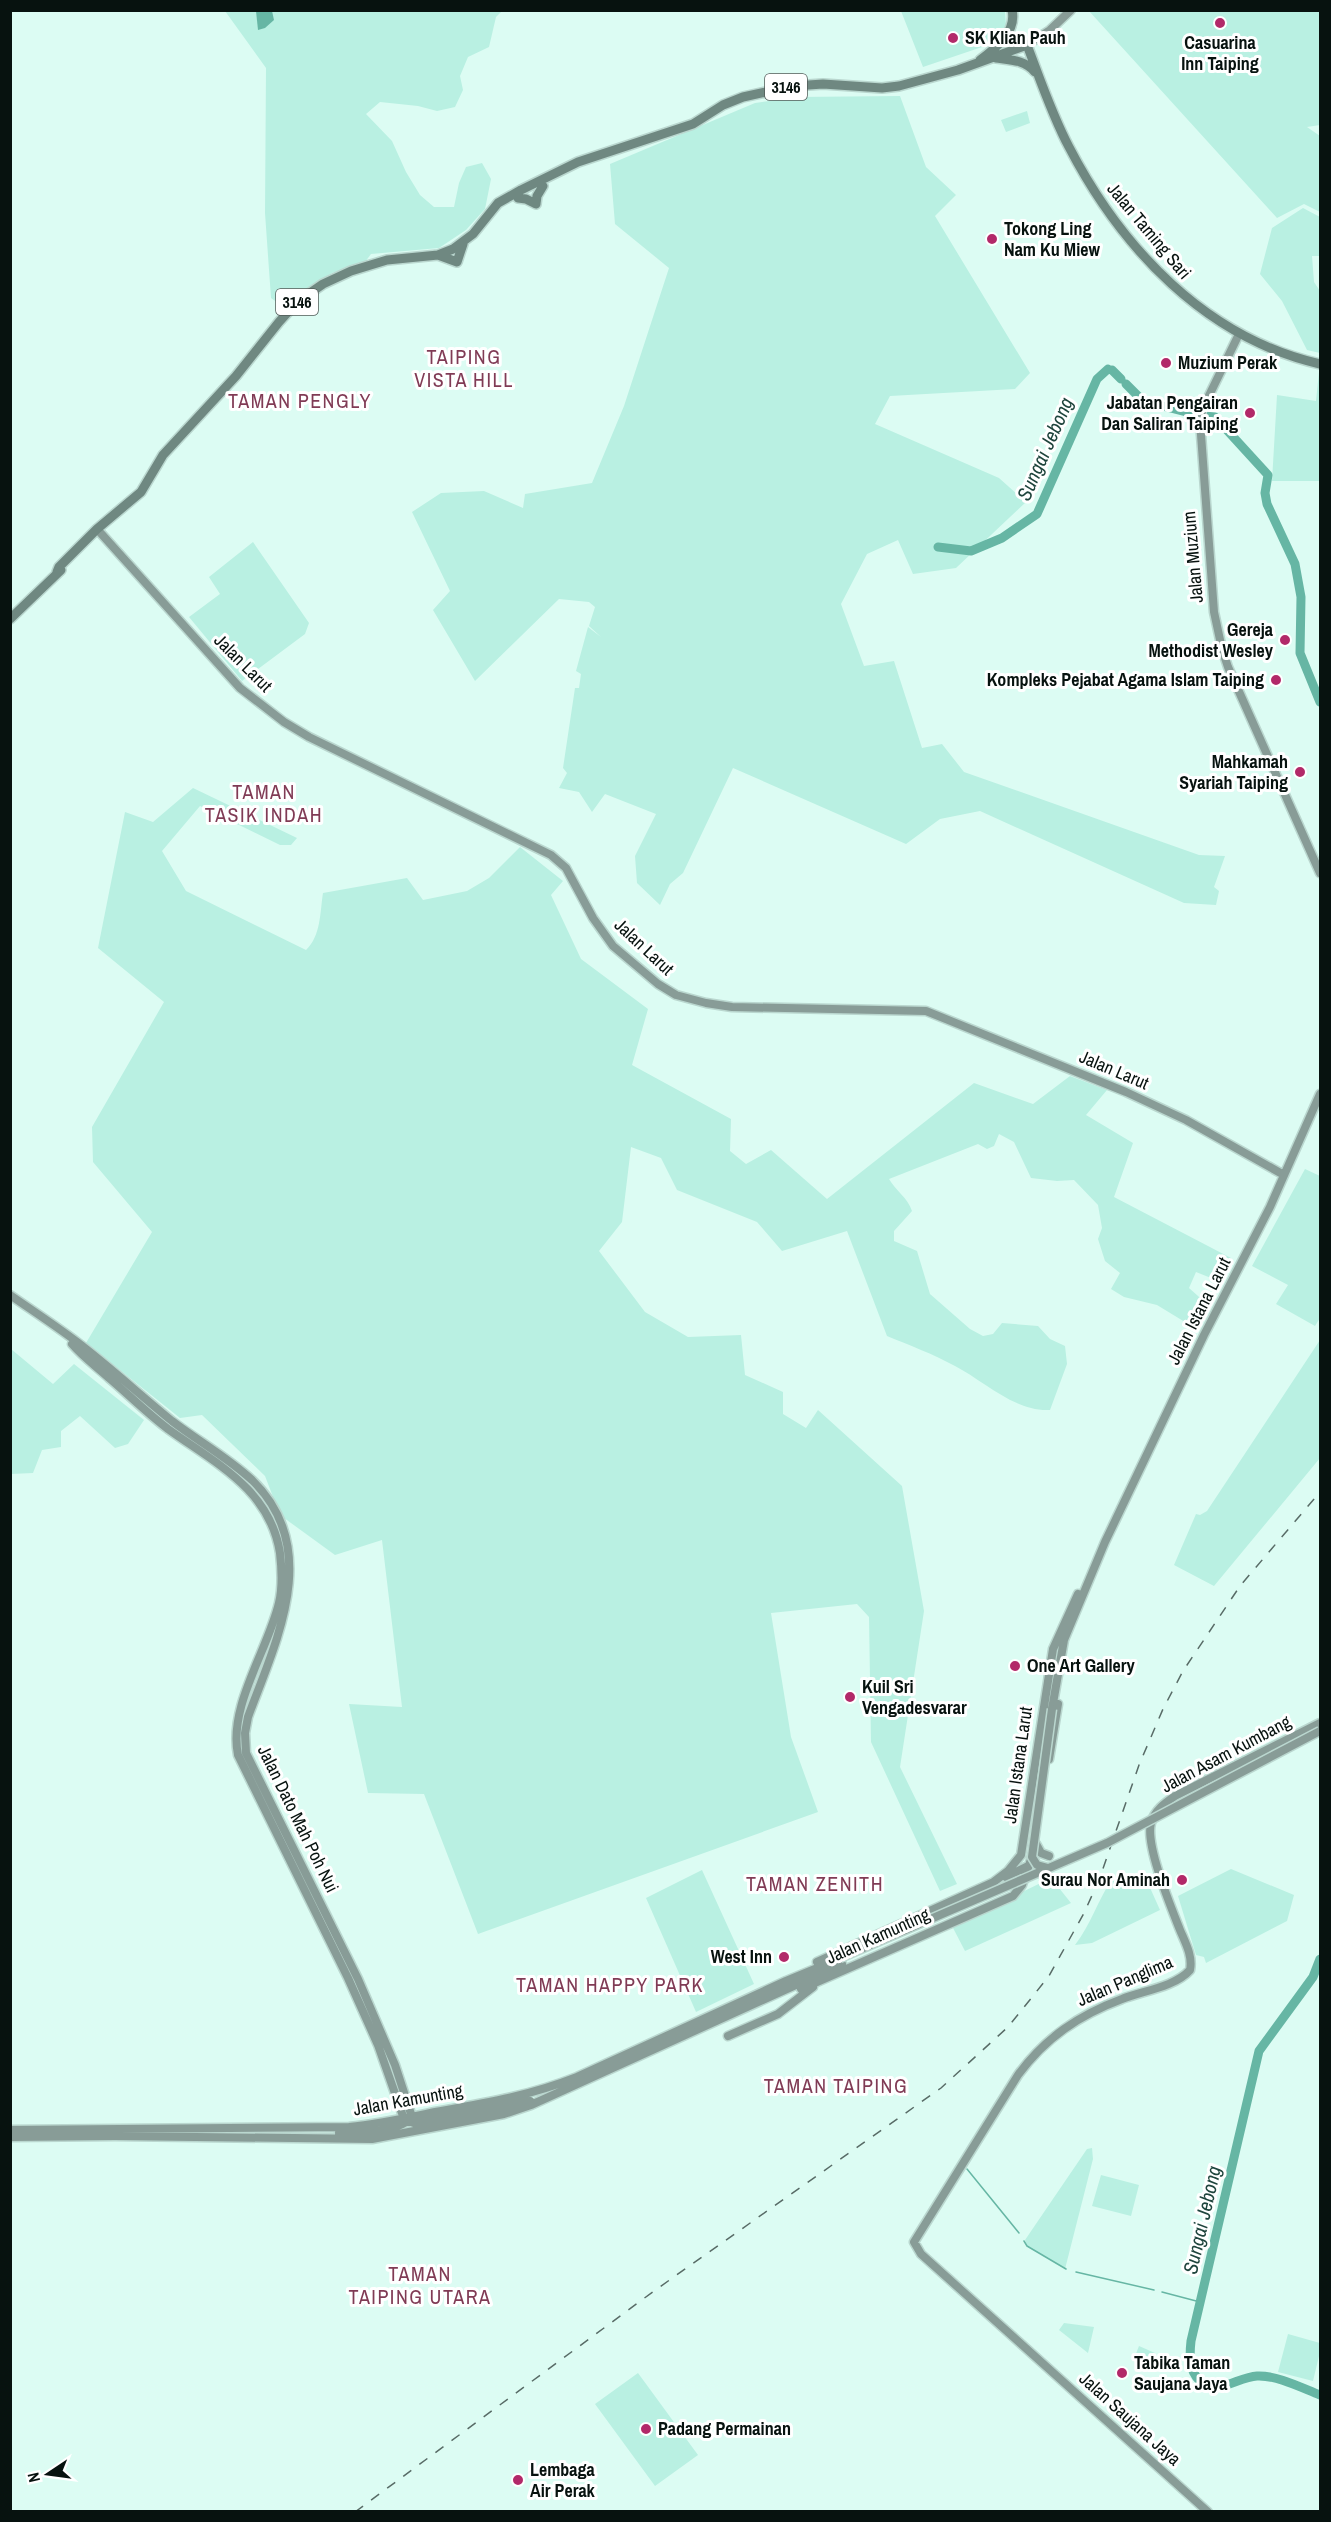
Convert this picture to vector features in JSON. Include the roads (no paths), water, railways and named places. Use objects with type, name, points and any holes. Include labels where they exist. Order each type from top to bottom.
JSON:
[{"type":"main road","points":[[973,64],[1010,31],[1012,10]]},
{"type":"main road","points":[[1027,45],[1050,30],[1071,10]]},
{"type":"main road","name":"3146","points":[[10,619],[98,530],[134,504],[151,482],[169,449],[236,376],[297,302],[323,284],[387,260],[438,255],[463,243],[494,210],[524,192],[579,164],[693,123],[723,105],[743,97],[774,89],[823,84],[892,87],[993,58],[1027,45]]},
{"type":"main road","name":"Jalan Taming Sari","points":[[1027,45],[1068,146],[1091,186],[1116,222],[1178,290],[1207,315],[1239,334],[1287,356],[1320,364]]},
{"type":"main road","points":[[993,58],[1021,62],[1030,66],[1039,76]]},
{"type":"main road","name":"3146","points":[[524,192],[543,186],[579,164]]},
{"type":"main road","points":[[524,192],[526,199],[536,204],[537,196],[543,186]]},
{"type":"main road","name":"Jalan Muzium","points":[[1239,334],[1202,410],[1200,421],[1214,612],[1228,667],[1320,873]]},
{"type":"main road","name":"Jalan Larut","points":[[98,530],[215,662],[254,699],[309,737],[551,855],[566,868],[593,918],[613,946],[665,989],[676,995],[718,1006],[926,1011],[1136,1097],[1213,1134],[1284,1175]]},
{"type":"main road","name":"Jalan Istana Larut","points":[[1050,1868],[1037,1865],[1032,1857],[1052,1709],[1067,1630],[1106,1542],[1204,1335],[1284,1175],[1320,1094]]},
{"type":"main road","name":"Jalan Dato Mah Poh Nui","points":[[10,1295],[67,1336],[75,1348],[169,1430],[205,1453],[247,1487],[265,1509],[275,1531],[282,1572],[281,1593],[277,1613],[240,1714],[236,1744],[348,1978],[408,2119]]},
{"type":"main road","name":"Jalan Istana Larut","points":[[1020,1856],[1053,1649],[1070,1608],[1106,1542]]},
{"type":"main road","name":"Jalan Istana Larut","points":[[1030,1865],[1036,1844],[1062,1680],[1062,1657]]},
{"type":"main road","name":"Jalan Asam Kumbang","points":[[1151,1844],[1151,1822],[1156,1812],[1165,1803],[1320,1723]]},
{"type":"main road","name":"Jalan Asam Kumbang","points":[[1107,1843],[1320,1731]]},
{"type":"main road","name":"Jalan Asam Kumbang","points":[[1100,1852],[1155,1826],[1320,1737]]},
{"type":"main road","name":"Jalan Kamunting","points":[[10,2137],[381,2138],[504,2114],[546,2098],[841,1961],[1107,1843]]},
{"type":"main road","points":[[1036,1844],[1041,1853],[1049,1856]]},
{"type":"main road","name":"Jalan Panglima","points":[[914,2245],[916,2237],[1018,2075],[1036,2052],[1062,2029],[1082,2017],[1119,2000],[1176,1980],[1190,1970],[1190,1954],[1169,1903],[1151,1844]]},
{"type":"main road","name":"Jalan Kamunting","points":[[10,2130],[376,2125],[544,2090],[786,1981],[841,1961],[1100,1852]]},
{"type":"main road","points":[[991,1884],[1008,1871],[1020,1856],[1024,1863],[1030,1865]]},
{"type":"main road","points":[[991,1884],[1030,1865]]},
{"type":"main road","points":[[1022,1885],[1030,1865]]},
{"type":"main road","points":[[991,1884],[1016,1877],[1022,1885]]},
{"type":"main road","name":"Jalan Kamunting","points":[[786,1981],[804,1968],[991,1884]]},
{"type":"main road","name":"Jalan Kamunting","points":[[744,2008],[765,2004],[1008,1899],[1022,1885]]},
{"type":"main road","points":[[728,2036],[778,2014],[828,1977]]},
{"type":"main road","points":[[317,2138],[327,2134],[398,2127],[408,2119],[414,2123],[449,2118],[546,2098]]},
{"type":"main road","name":"Jalan Saujana Jaya","points":[[914,2245],[1208,2511]]},
{"type":"waterway","name":"Sungai Jebong","points":[[938,547],[971,551],[1002,538],[1037,514],[1097,379],[1108,369]]},
{"type":"waterway","name":"Sungai Jebong","points":[[1112,370],[1121,379]]},
{"type":"waterway","name":"Sungai Jebong","points":[[1126,384],[1143,401],[1198,415]]},
{"type":"waterway","name":"Sungai Jebong","points":[[1204,416],[1215,417],[1268,475],[1265,493],[1267,504],[1295,564],[1301,597],[1300,653],[1320,702]]},
{"type":"waterway","name":"Sungai Jebong","points":[[1320,1959],[1313,1977],[1259,2051],[1191,2341],[1190,2354],[1193,2372],[1206,2386],[1219,2387],[1251,2377],[1265,2376],[1289,2382],[1320,2395]]},
{"type":"waterway","points":[[967,2169],[1019,2233]]},
{"type":"waterway","points":[[1024,2241],[1027,2246],[1066,2269]]},
{"type":"waterway","points":[[1076,2272],[1154,2290]]},
{"type":"waterway","points":[[1162,2292],[1200,2302]]},
{"type":"railway","points":[[355,2512],[654,2291],[941,2088],[1008,2027],[1049,1976],[1084,1913],[1099,1880],[1139,1765],[1163,1709],[1183,1671],[1240,1586],[1320,1492]]},
{"type":"place","name":"Casuarina Inn Taiping","points":[[1220,23]]},
{"type":"place","name":"SK Klian Pauh","points":[[953,38]]},
{"type":"place","name":"Tokong Ling Nam Ku Miew","points":[[992,239]]},
{"type":"place","name":"Muzium Perak","points":[[1166,363]]},
{"type":"place","name":"Jabatan Pengairan Dan Saliran Taiping","points":[[1250,413]]},
{"type":"place","name":"Gereja Methodist Wesley","points":[[1285,640]]},
{"type":"place","name":"Kompleks Pejabat Agama Islam Taiping","points":[[1276,680]]},
{"type":"place","name":"Mahkamah Syariah Taiping","points":[[1300,772]]},
{"type":"place","name":"One Art Gallery","points":[[1015,1666]]},
{"type":"place","name":"Kuil Sri Vengadesvarar","points":[[850,1697]]},
{"type":"place","name":"Surau Nor Aminah","points":[[1182,1880]]},
{"type":"place","name":"West Inn","points":[[784,1957]]},
{"type":"place","name":"Tabika Taman Saujana Jaya","points":[[1122,2373]]},
{"type":"place","name":"Padang Permainan","points":[[646,2429]]},
{"type":"place","name":"Lembaga Air Perak","points":[[518,2480]]},
{"type":"district","name":"TAIPING VISTA HILL","points":[[464,368]]},
{"type":"district","name":"TAMAN PENGLY","points":[[300,401]]},
{"type":"district","name":"TAMAN TASIK INDAH","points":[[264,804]]},
{"type":"district","name":"TAMAN ZENITH","points":[[815,1884]]},
{"type":"district","name":"TAMAN HAPPY PARK","points":[[610,1985]]},
{"type":"district","name":"TAMAN TAIPING","points":[[836,2086]]},
{"type":"district","name":"TAMAN TAIPING UTARA","points":[[420,2286]]}]
